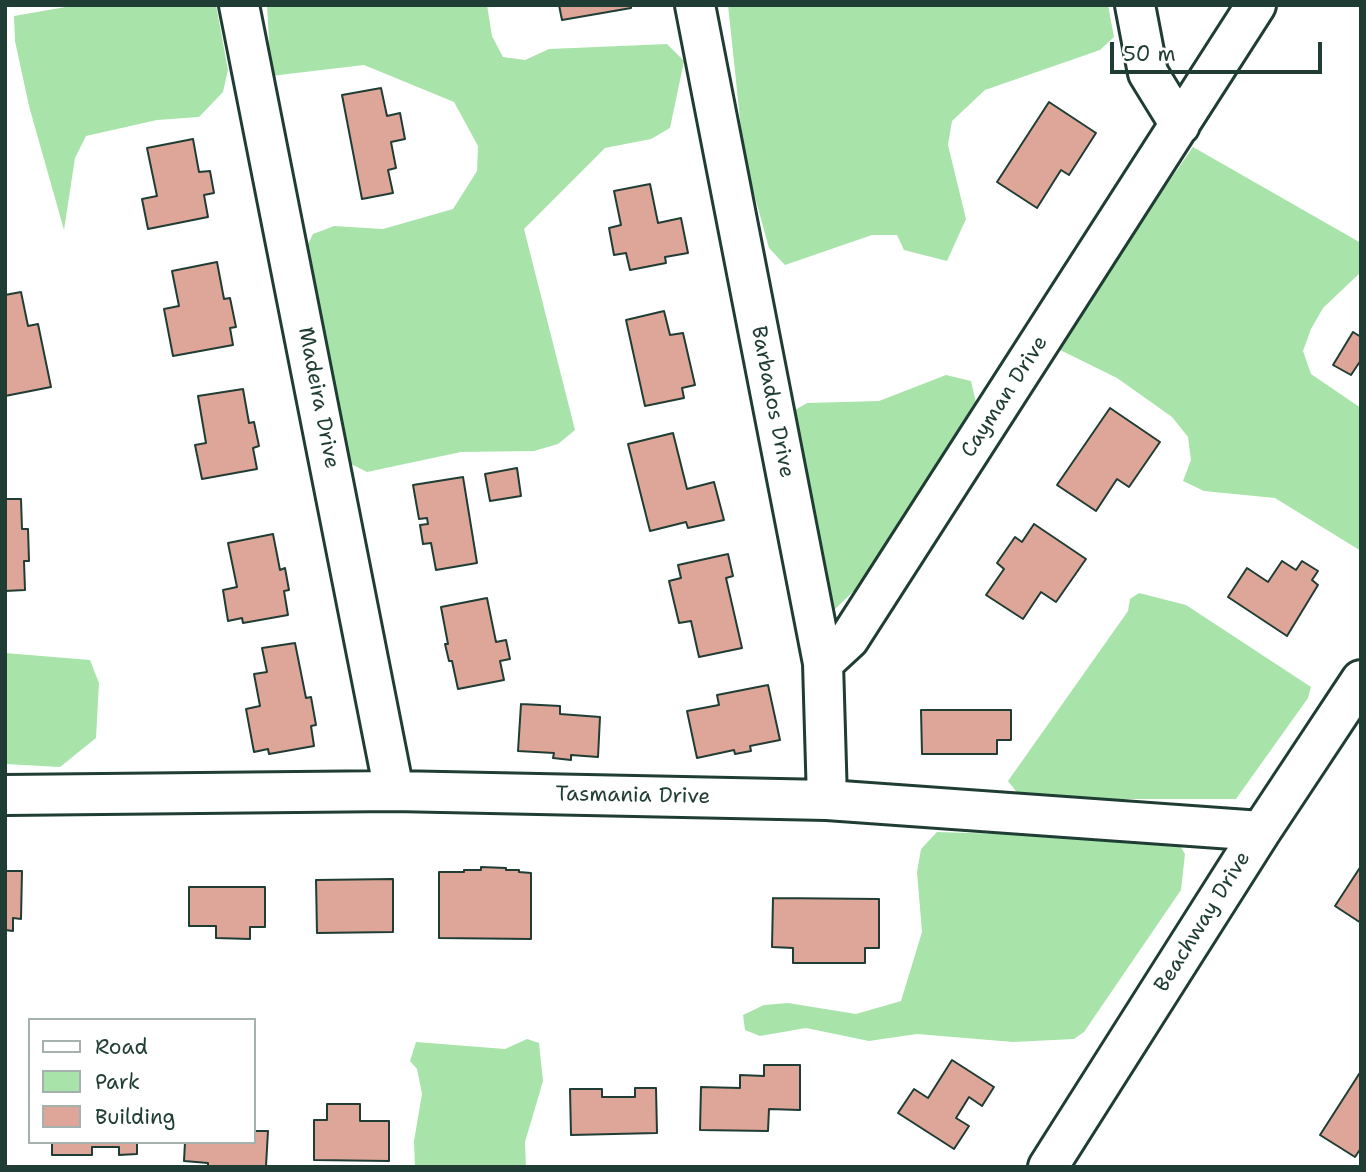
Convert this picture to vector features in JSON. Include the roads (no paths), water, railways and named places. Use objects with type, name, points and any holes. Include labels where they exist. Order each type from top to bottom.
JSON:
[{"type":"street","name":"Madeira Drive","points":[[239,5],[394,791]]},
{"type":"street","name":"Barbados Drive","points":[[695,5],[823,663],[827,800]]},
{"type":"street","points":[[1135,5],[1148,73],[1180,125]]},
{"type":"street","name":"Cayman Drive","points":[[823,663],[849,639],[1256,5]]},
{"type":"street","name":"Beachway Drive","points":[[1048,1167],[1261,831],[1361,680]]},
{"type":"street","name":"Tasmania Drive","points":[[5,795],[394,791],[827,800],[1261,831]]}]
